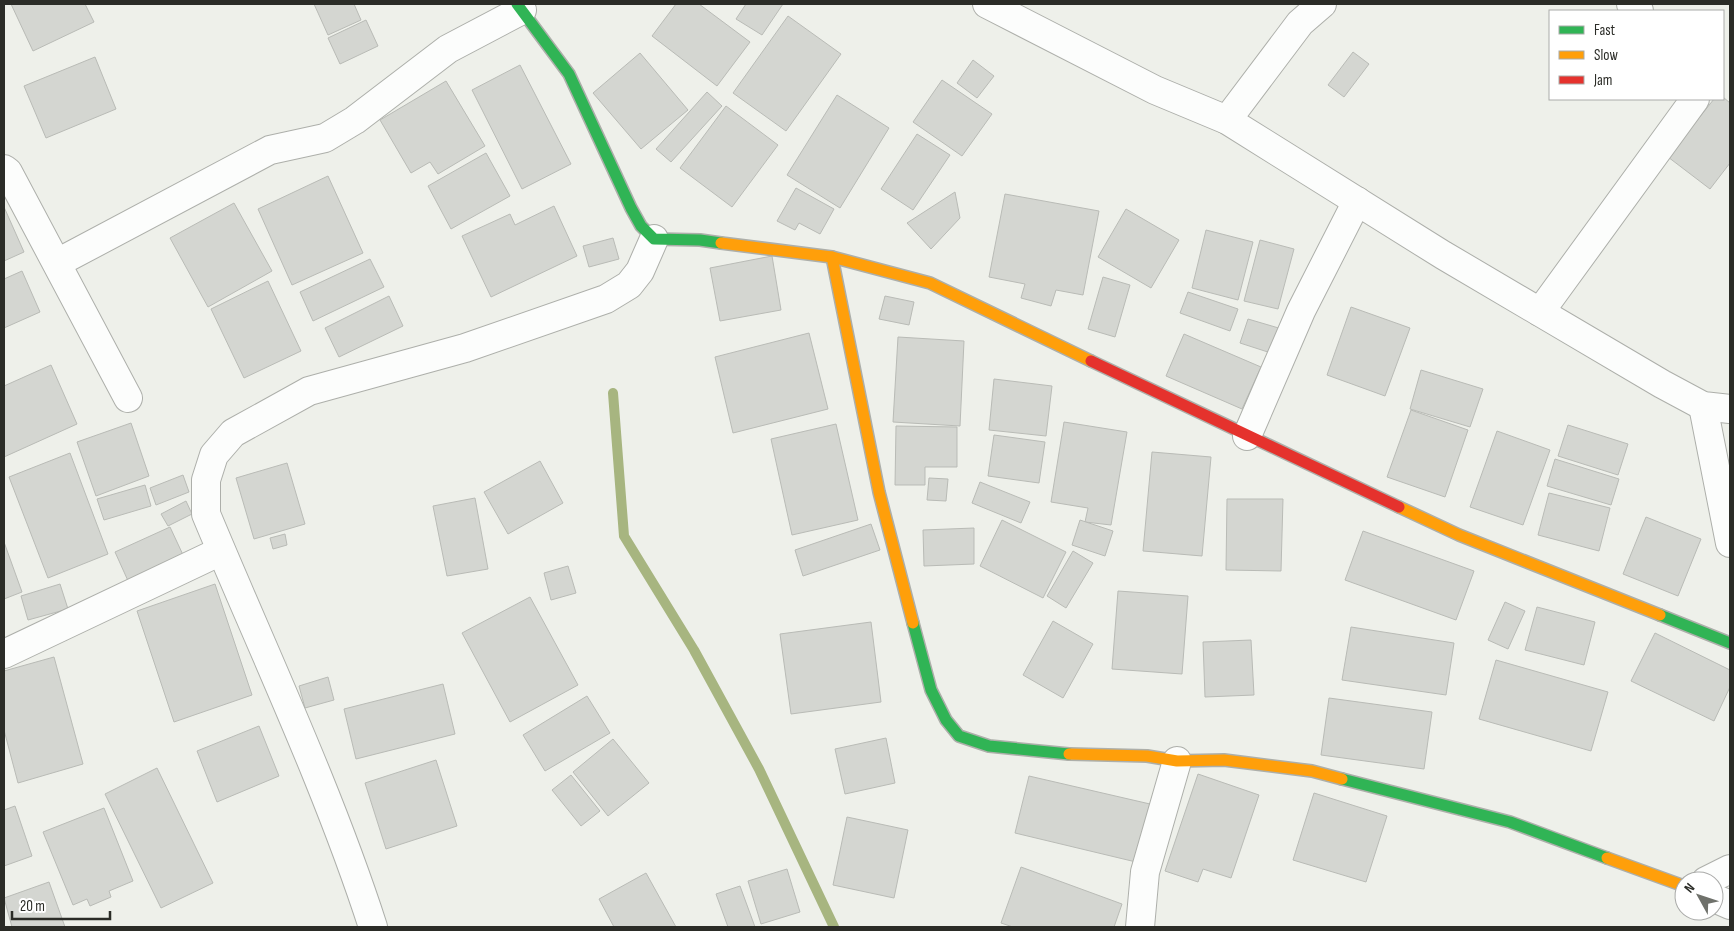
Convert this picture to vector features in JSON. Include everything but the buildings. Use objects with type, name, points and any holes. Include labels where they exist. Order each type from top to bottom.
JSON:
[{"type":"street","points":[[987,4],[1155,90],[1227,120],[1357,201],[1662,384],[1704,406],[1730,408]]},
{"type":"street","points":[[1227,120],[1300,23],[1322,4]]},
{"type":"street","points":[[57,263],[270,150],[325,138],[355,120],[448,49],[520,7],[569,74],[631,208],[641,226],[654,239],[700,240],[832,257],[930,283],[1247,436],[1459,535],[1730,643]]},
{"type":"street","points":[[1540,312],[1694,100]]},
{"type":"street","points":[[4,168],[8,172],[128,398]]},
{"type":"street","points":[[1247,436],[1301,312],[1357,201]]},
{"type":"street","points":[[373,927],[359,884],[296,722],[206,514],[206,480],[214,456],[234,433],[309,391],[465,348],[606,298],[629,285],[640,271],[654,239]]},
{"type":"street","points":[[832,257],[879,492],[931,690],[946,720],[959,736],[989,746],[1075,755],[1147,756],[1177,761],[1224,760],[1312,771],[1510,822],[1674,882]]},
{"type":"street","points":[[1704,406],[1730,543]]},
{"type":"street","points":[[4,654],[221,551]]},
{"type":"street","points":[[1140,927],[1145,872],[1177,761]]},
{"type":"waterway","points":[[613,393],[624,536],[694,650],[759,769],[834,927]]},
{"type":"traffic: fast","points":[[517,4],[569,74],[641,226],[654,239],[700,240],[721,243]]},
{"type":"traffic: fast","points":[[1660,615],[1730,643]]},
{"type":"traffic: fast","points":[[913,623],[931,690],[946,720],[959,736],[989,746],[1069,754]]},
{"type":"traffic: fast","points":[[1342,779],[1510,822],[1607,858]]},
{"type":"traffic: slow","points":[[721,243],[832,257],[930,283],[1091,361]]},
{"type":"traffic: slow","points":[[832,257],[879,492],[913,623]]},
{"type":"traffic: slow","points":[[1399,507],[1459,535],[1660,615]]},
{"type":"traffic: slow","points":[[1069,754],[1147,756],[1177,761],[1224,760],[1312,771],[1342,779]]},
{"type":"traffic: slow","points":[[1607,858],[1674,882]]},
{"type":"traffic: jam","points":[[1091,361],[1399,507]]}]
